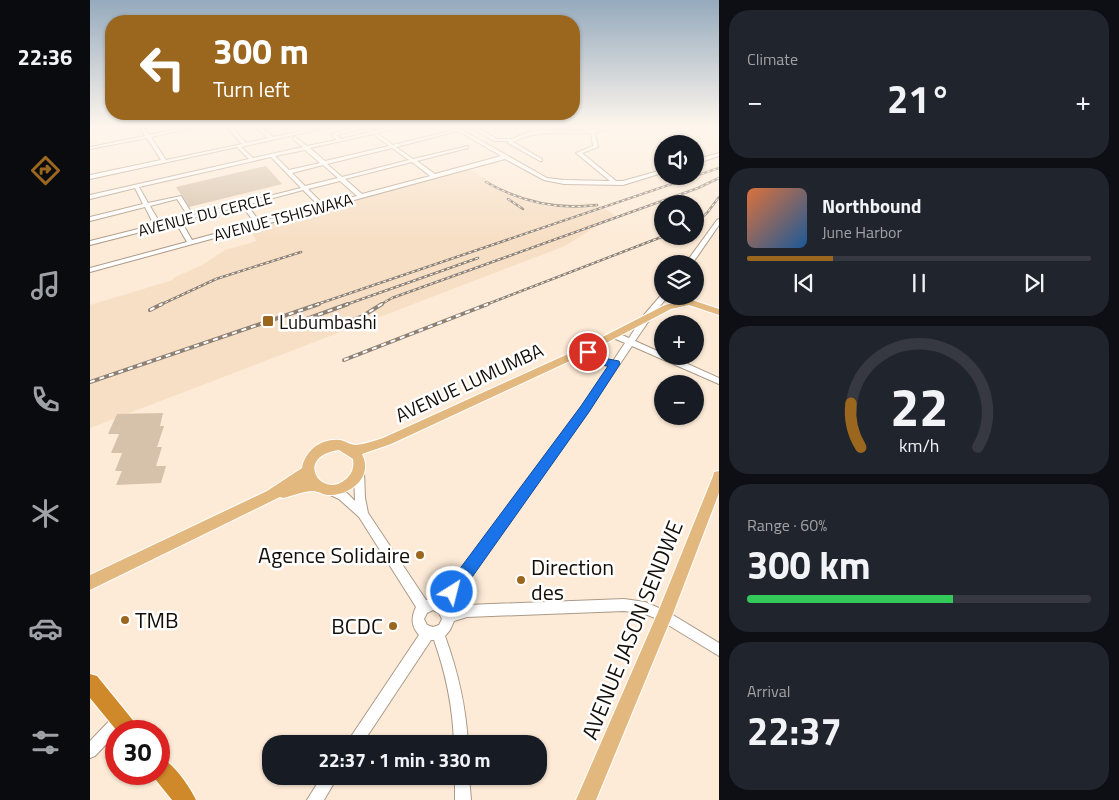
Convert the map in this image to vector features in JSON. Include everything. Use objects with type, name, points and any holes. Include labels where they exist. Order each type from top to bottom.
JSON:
[{"type":"highway","points":[[90,683],[120,720]]},
{"type":"highway","points":[[170,781],[185,800]]},
{"type":"main road","name":"AVENUE LUMUMBA","points":[[387,441],[587,349],[674,305]]},
{"type":"main road","points":[[698,305],[719,312]]},
{"type":"main road","points":[[352,450],[367,448],[387,441]]},
{"type":"main road","points":[[360,470],[359,459],[352,450],[340,445],[324,447],[312,456],[307,465],[310,479],[316,485],[330,490],[340,488],[350,484],[360,470],[370,454],[387,441]]},
{"type":"main road","points":[[90,583],[272,495],[307,471]]},
{"type":"main road","name":"AVENUE JASON SENDWE","points":[[586,800],[664,616],[719,476]]},
{"type":"main road","points":[[272,495],[296,488],[316,485]]},
{"type":"street","points":[[90,178],[152,164]]},
{"type":"street","points":[[90,197],[233,164]]},
{"type":"street","points":[[280,164],[322,207]]},
{"type":"street","points":[[288,172],[318,164]]},
{"type":"street","points":[[324,164],[361,196]]},
{"type":"street","name":"AVENUE DU CERCLE","points":[[90,243],[399,164]]},
{"type":"street","points":[[417,164],[434,176]]},
{"type":"street","name":"AVENUE TSHISWAKA","points":[[90,269],[477,164]]},
{"type":"street","points":[[518,164],[550,180],[632,182],[654,175]]},
{"type":"street","points":[[592,164],[614,182]]},
{"type":"street","points":[[104,174],[111,192]]},
{"type":"street","points":[[136,186],[158,226]]},
{"type":"street","points":[[90,219],[179,197],[191,217]]},
{"type":"street","points":[[244,204],[259,224]]},
{"type":"street","points":[[178,221],[191,242]]},
{"type":"street","points":[[694,255],[719,221]]},
{"type":"street","points":[[360,735],[433,634],[446,627],[444,612],[647,317],[657,305]]},
{"type":"street","points":[[614,335],[719,381]]},
{"type":"street","points":[[587,349],[591,356],[600,362],[615,364]]},
{"type":"street","points":[[360,470],[363,514]]},
{"type":"street","points":[[330,490],[343,496],[363,514],[423,608]]},
{"type":"street","points":[[461,735],[460,712],[453,676],[433,634],[423,629],[418,618],[423,608],[432,604],[444,612],[624,605],[645,608],[664,616],[719,650]]},
{"type":"street","points":[[90,751],[105,740]]},
{"type":"street","points":[[315,800],[325,785]]},
{"type":"street","points":[[462,785],[463,800]]},
{"type":"shaded area","points":[[266,166],[282,184],[189,207],[176,187]]},
{"type":"shaded area","points":[[467,168],[516,197],[558,205],[596,203],[615,215],[565,246],[90,428],[90,305],[173,280],[173,278],[202,265],[225,250],[257,241],[248,228]]},
{"type":"shaded area","points":[[163,413],[160,426],[164,426],[157,447],[162,447],[156,466],[166,466],[161,483],[116,485],[122,471],[115,471],[122,453],[111,453],[119,434],[108,434],[117,414]]},
{"type":"railway","points":[[315,305],[719,168]]},
{"type":"railway","points":[[380,305],[392,298],[698,188],[719,178]]},
{"type":"railway","points":[[486,182],[512,195],[540,203],[568,206],[597,205]]},
{"type":"railway","points":[[704,216],[719,197]]},
{"type":"railway","points":[[508,199],[523,209]]},
{"type":"railway","points":[[485,305],[654,240]]},
{"type":"railway","points":[[160,305],[216,279],[301,252]]},
{"type":"railway","points":[[345,305],[478,258]]},
{"type":"railway","points":[[90,382],[319,304]]},
{"type":"railway","points":[[290,325],[348,304]]},
{"type":"railway","points":[[342,324],[361,317],[382,304]]},
{"type":"railway","points":[[344,360],[488,304]]},
{"type":"railway","points":[[150,310],[160,305]]},
{"type":"place","name":"Lubumbashi","points":[[268,321]]},
{"type":"place","name":"Agence Solidaire","points":[[420,555]]},
{"type":"place","name":"Direction des","points":[[521,580]]},
{"type":"place","name":"TMB","points":[[125,620]]},
{"type":"place","name":"BCDC","points":[[393,626]]},
{"type":"route","points":[[452,592],[585,409],[615,364],[600,362],[588,352]]}]
